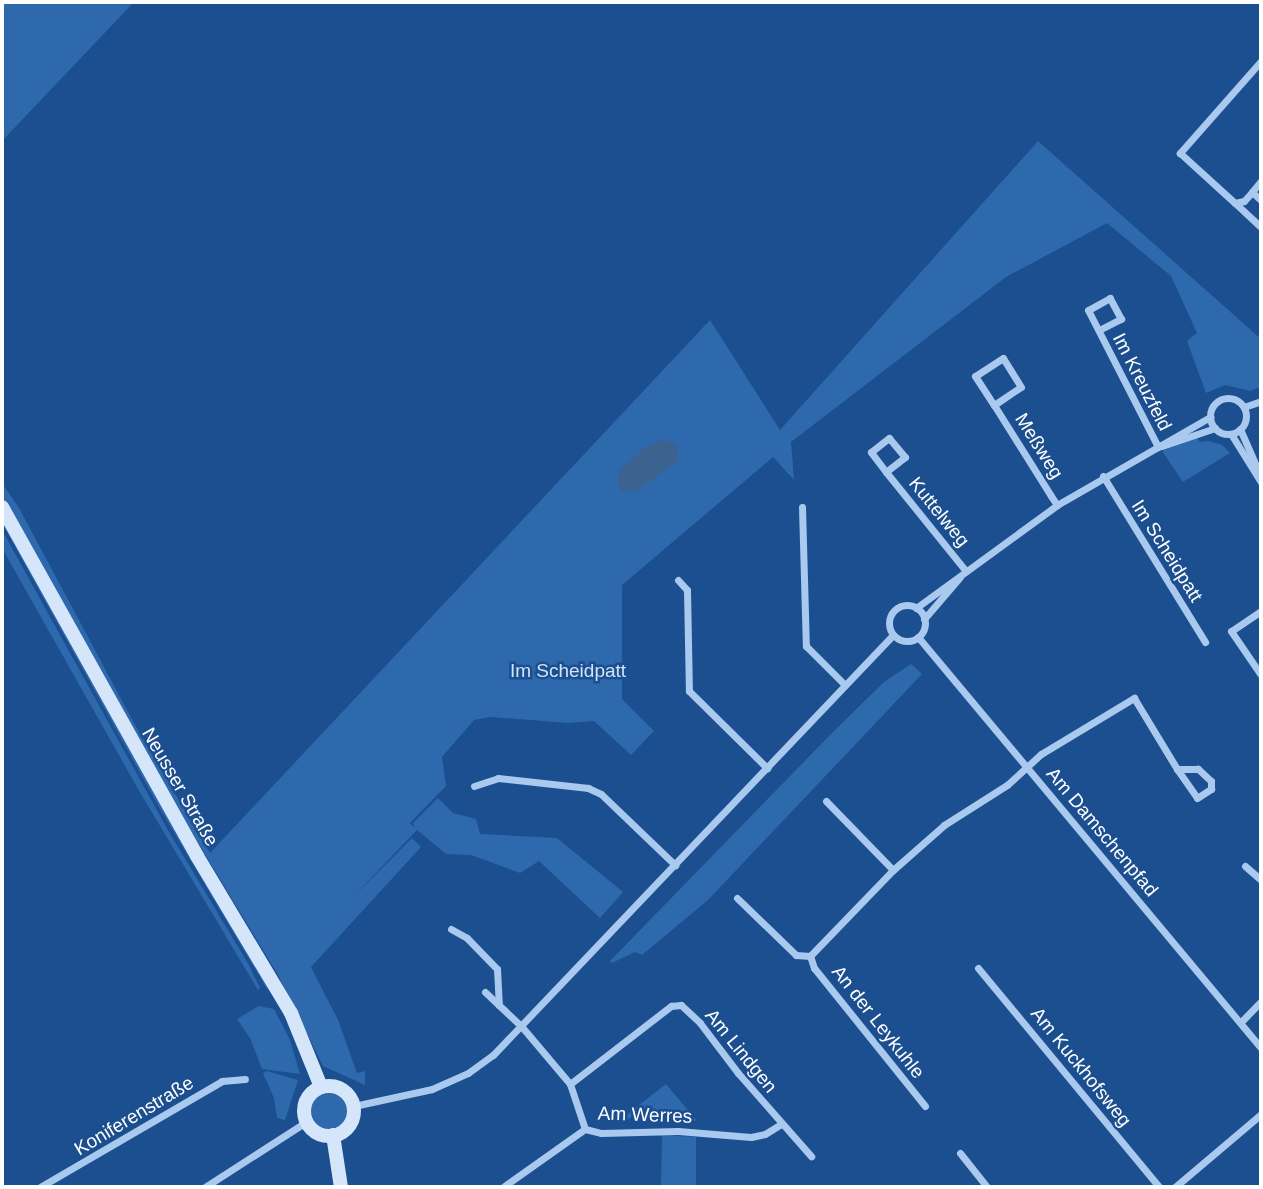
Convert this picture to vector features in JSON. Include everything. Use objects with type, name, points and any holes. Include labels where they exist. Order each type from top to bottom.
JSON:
[{"type":"main road","name":"Neusser Straße","points":[[2,507],[197,856],[291,1013],[321,1087]]},
{"type":"main road","points":[[321,1087],[342,1089],[354,1106],[350,1125],[333,1135],[316,1132],[306,1122],[304,1108],[307,1099],[321,1087]]},
{"type":"main road","points":[[333,1135],[341,1187]]},
{"type":"street","points":[[1261,61],[1180,153],[1261,227]]},
{"type":"street","points":[[1235,203],[1244,201],[1261,181]]},
{"type":"street","points":[[1252,192],[1261,200]]},
{"type":"street","name":"Im Kreuzfeld","points":[[1099,330],[1121,319],[1110,299],[1088,310],[1158,447]]},
{"type":"street","name":"Meßweg","points":[[993,405],[1021,387],[1003,358],[975,376],[993,405],[1057,505]]},
{"type":"street","points":[[1215,428],[1210,417],[1213,405],[1223,398],[1235,399],[1244,407],[1246,419],[1240,429],[1231,434]]},
{"type":"street","points":[[1244,407],[1261,401]]},
{"type":"street","points":[[916,608],[924,619],[924,629],[918,637],[903,641],[893,635],[889,625],[892,614],[901,607],[916,608],[1057,505],[1103,476],[1210,417]]},
{"type":"street","points":[[1158,447],[1215,428],[1231,434],[1261,479]]},
{"type":"street","points":[[1240,429],[1261,479]]},
{"type":"street","name":"Kuttelweg","points":[[886,472],[905,457],[889,438],[871,452],[886,472],[963,573]]},
{"type":"street","name":"Im Scheidpatt","points":[[1103,476],[1205,642]]},
{"type":"street","points":[[802,507],[806,646],[845,685]]},
{"type":"street","points":[[924,619],[963,573]]},
{"type":"street","points":[[678,580],[687,590],[688,691],[767,768]]},
{"type":"street","points":[[1261,611],[1231,631],[1261,675]]},
{"type":"street","points":[[354,1106],[413,1094],[454,1081],[487,1060],[522,1027],[893,635]]},
{"type":"street","name":"Am Damschenpfad","points":[[918,637],[1261,1048]]},
{"type":"street","name":"An der Leykuhle","points":[[810,956],[893,870],[944,825],[1007,785],[1041,754],[1134,698],[1177,769]]},
{"type":"street","points":[[1177,769],[1198,769],[1211,781],[1211,789],[1197,798],[1177,769]]},
{"type":"street","points":[[474,786],[498,778],[588,788],[601,794],[675,865]]},
{"type":"street","points":[[826,802],[893,870]]},
{"type":"street","points":[[1245,866],[1261,880]]},
{"type":"street","name":"An der Leykuhle","points":[[737,898],[796,955],[810,956]]},
{"type":"street","points":[[451,929],[467,938],[497,969],[499,1005]]},
{"type":"street","name":"An der Leykuhle","points":[[810,956],[814,968],[925,1106]]},
{"type":"street","name":"Am Kuckhofsweg","points":[[978,968],[1159,1187]]},
{"type":"street","name":"Am Werres","points":[[485,992],[522,1027],[570,1084],[585,1129],[601,1133],[678,1130],[751,1137],[765,1134],[781,1124]]},
{"type":"street","points":[[1241,1022],[1261,1001]]},
{"type":"street","name":"Am Lindgen","points":[[570,1084],[671,1006],[681,1005],[700,1023],[781,1124],[811,1156]]},
{"type":"street","name":"Koniferenstraße","points":[[46,1186],[222,1081],[246,1079]]},
{"type":"street","points":[[1175,1187],[1261,1114]]},
{"type":"street","points":[[205,1187],[306,1122]]},
{"type":"street","points":[[503,1187],[585,1129]]},
{"type":"street","points":[[960,1153],[987,1187]]},
{"type":"green space","points":[[2,2],[134,2],[2,141]]},
{"type":"green space","points":[[1038,141],[1261,339],[1261,387],[1250,391],[1225,385],[1206,393],[1187,341],[1197,333],[1171,276],[1107,223],[1006,277],[791,442],[794,480],[773,457],[622,585],[622,699],[654,731],[631,755],[594,721],[569,723],[490,717],[474,720],[442,757],[446,786],[410,823],[415,828],[413,823],[438,798],[453,813],[476,819],[480,834],[557,838],[623,892],[600,918],[539,861],[520,873],[471,855],[446,854],[417,830],[350,900],[412,838],[421,847],[311,967],[338,1020],[357,1073],[365,1071],[365,1085],[323,1066],[278,975],[163,785],[2,495],[2,483],[19,508],[135,725],[210,853],[710,320],[780,430]]},
{"type":"green space","points":[[1197,438],[1200,442],[1222,445],[1230,453],[1183,482],[1162,451]]},
{"type":"green space","points":[[2,518],[269,988],[267,989],[159,807],[2,523]]},
{"type":"green space","points":[[2,530],[169,832],[249,965],[260,988],[258,990],[138,789],[2,548]]},
{"type":"green space","points":[[911,664],[922,674],[708,900],[642,955],[635,952],[612,963],[610,961],[831,734],[884,682]]},
{"type":"green space","points":[[259,1006],[274,1009],[290,1040],[300,1074],[262,1069],[250,1038],[237,1019]]},
{"type":"green space","points":[[267,1071],[298,1080],[285,1120],[277,1118],[274,1098],[263,1073]]},
{"type":"green space","points":[[666,1084],[696,1120],[691,1123],[686,1117],[633,1116],[622,1123],[620,1120]]},
{"type":"green space","points":[[329,1092],[342,1098],[348,1111],[342,1124],[329,1130],[316,1124],[310,1111],[316,1098]]},
{"type":"green space","points":[[662,1135],[696,1137],[696,1187],[661,1187]]},
{"type":"shaded area","points":[[662,439],[678,447],[678,460],[638,490],[622,492],[617,481],[620,470],[646,447]]}]
